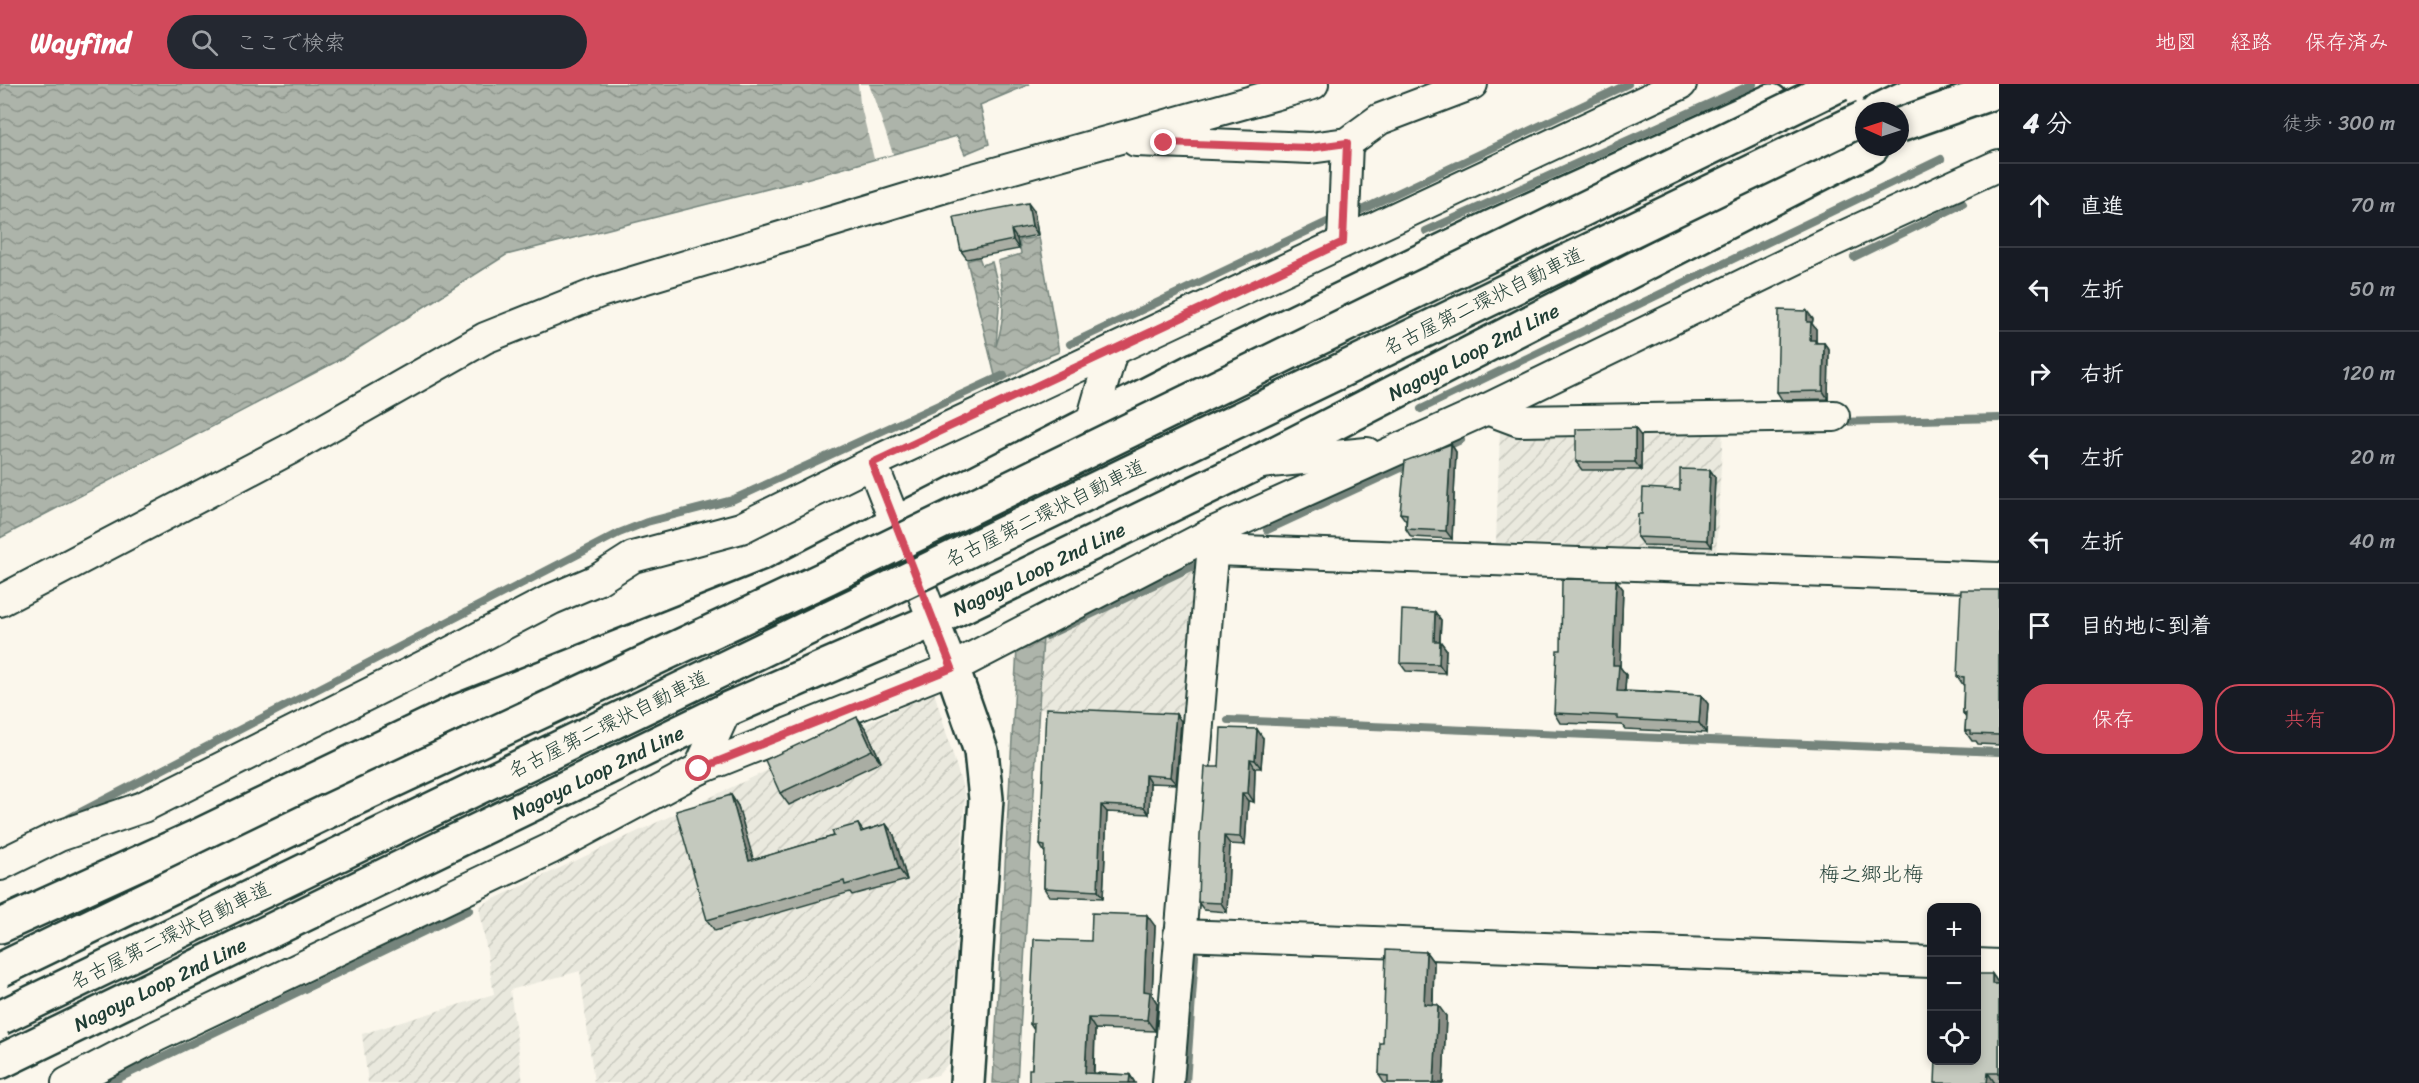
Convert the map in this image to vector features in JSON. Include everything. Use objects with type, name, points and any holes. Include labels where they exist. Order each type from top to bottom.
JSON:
[{"type":"main road","points":[[1661,171],[1802,84]]},
{"type":"main road","points":[[0,926],[194,838],[452,714],[776,585],[1197,369],[1490,228],[1808,84]]},
{"type":"main road","name":"名古屋第二環状自動車道","points":[[0,970],[326,812],[826,579],[1840,84]]},
{"type":"main road","points":[[1897,102],[1934,84]]},
{"type":"main road","points":[[1909,128],[1996,84]]},
{"type":"main road","points":[[1909,123],[1999,90]]},
{"type":"main road","name":"名古屋第二環状自動車道","points":[[0,1018],[1855,122]]},
{"type":"main road","points":[[1700,197],[1855,141]]},
{"type":"main road","name":"Nagoya Loop 2nd Line","points":[[0,1062],[726,710],[934,620],[1257,463],[1855,156]]},
{"type":"main road","points":[[952,668],[981,751],[986,799],[962,1082]]},
{"type":"street","points":[[0,602],[288,450],[485,338],[600,292],[1113,139],[1313,84]]},
{"type":"street","points":[[1113,139],[1310,148],[1347,143],[1380,119],[1472,84]]},
{"type":"street","points":[[0,865],[59,836],[143,807],[552,599],[597,580],[633,556],[741,528],[872,463],[1681,84]]},
{"type":"street","points":[[1343,242],[1347,143]]},
{"type":"street","points":[[67,1083],[157,1036],[550,849],[699,769],[952,668],[1419,439],[1487,409],[1833,241],[1999,165]]},
{"type":"street","points":[[1091,424],[1112,351]]},
{"type":"street","points":[[1487,409],[1519,421],[1834,416]]},
{"type":"street","points":[[1257,463],[1362,454],[1419,439]]},
{"type":"street","points":[[872,463],[952,668]]},
{"type":"street","points":[[1214,541],[1999,578]]},
{"type":"street","points":[[1168,1083],[1214,541]]},
{"type":"street","points":[[699,769],[726,710]]},
{"type":"street","points":[[1179,934],[1927,962]]},
{"type":"street","points":[[1981,964],[1999,965]]},
{"type":"shaded area","points":[[1723,429],[1716,555],[1566,549],[1566,544],[1496,543],[1500,430]]},
{"type":"shaded area","points":[[1190,558],[1200,559],[1187,715],[1038,709],[1043,627]]},
{"type":"shaded area","points":[[934,692],[965,795],[948,1064],[938,1075],[901,1083],[594,1083],[580,971],[510,990],[523,1083],[368,1083],[362,1034],[494,994],[479,906]]},
{"type":"water","points":[[0,84],[1030,84],[980,105],[989,144],[965,154],[957,136],[795,182],[506,255],[343,358],[0,538]]},
{"type":"water","points":[[1039,237],[1059,352],[1038,360],[997,384],[967,261],[979,257],[982,265],[992,262],[1000,294],[996,346],[1003,304],[998,261],[1021,254],[1019,240]]},
{"type":"water","points":[[1043,637],[1017,1083],[993,1083],[1017,648]]},
{"type":"pier","points":[[858,84],[869,84],[893,154],[874,159],[860,103]]},
{"type":"building","points":[[1028,203],[1032,226],[1011,230],[1013,240],[961,251],[954,217]]},
{"type":"building","points":[[1779,310],[1807,311],[1807,322],[1811,322],[1810,340],[1815,340],[1815,343],[1824,343],[1823,391],[1777,392]]},
{"type":"building","points":[[1635,428],[1635,462],[1576,462],[1576,429]]},
{"type":"building","points":[[1451,444],[1446,531],[1406,529],[1407,514],[1400,513],[1405,461]]},
{"type":"building","points":[[1680,469],[1710,470],[1707,540],[1637,537],[1638,514],[1642,514],[1643,488],[1680,490]]},
{"type":"building","points":[[1562,579],[1616,580],[1613,665],[1619,665],[1617,691],[1701,695],[1699,723],[1554,713],[1557,650],[1561,650]]},
{"type":"building","points":[[1961,590],[1999,590],[1999,735],[1971,734],[1971,731],[1965,731],[1964,677],[1957,676]]},
{"type":"building","points":[[1402,610],[1435,612],[1434,641],[1440,641],[1439,664],[1400,663]]},
{"type":"building","points":[[1046,708],[1176,714],[1170,777],[1145,775],[1144,807],[1101,805],[1098,891],[1044,888],[1045,846],[1040,845]]},
{"type":"building","points":[[857,717],[872,750],[780,793],[765,760]]},
{"type":"building","points":[[1221,728],[1257,729],[1255,760],[1250,759],[1248,793],[1242,793],[1240,837],[1224,836],[1221,903],[1198,902],[1205,767],[1219,767]]},
{"type":"building","points":[[731,795],[749,861],[834,836],[832,831],[858,824],[861,832],[886,824],[899,869],[845,885],[844,881],[707,920],[676,811]]},
{"type":"building","points":[[1092,913],[1147,915],[1144,991],[1150,992],[1147,1020],[1088,1018],[1085,1073],[1130,1075],[1129,1083],[1029,1083],[1029,1069],[1032,1069],[1034,1024],[1030,1024],[1034,939],[1091,941]]},
{"type":"building","points":[[1386,950],[1426,952],[1424,1004],[1438,1005],[1434,1083],[1388,1083],[1388,1076],[1379,1075],[1380,1043],[1383,1043]]},
{"type":"building","points":[[1981,974],[1992,974],[1992,984],[1999,984],[1999,1073],[1988,1073],[1987,1083],[1935,1083],[1936,1065],[1981,1065]]},
{"type":"waterway","points":[[1357,212],[1628,84]]},
{"type":"waterway","points":[[1426,231],[1753,84]]},
{"type":"waterway","points":[[1421,409],[1941,159]]},
{"type":"waterway","points":[[1854,257],[1963,204]]},
{"type":"waterway","points":[[1070,344],[1329,221]]},
{"type":"waterway","points":[[69,818],[619,533],[647,522],[732,500],[1004,375]]},
{"type":"waterway","points":[[1838,422],[1999,418]]},
{"type":"waterway","points":[[1442,449],[1461,440]]},
{"type":"waterway","points":[[1267,530],[1414,462]]},
{"type":"waterway","points":[[1046,636],[1196,565]]},
{"type":"waterway","points":[[1228,720],[1999,752]]},
{"type":"waterway","points":[[109,1083],[469,910]]},
{"type":"waterway","points":[[1186,1083],[1195,956]]},
{"type":"district","name":"梅之郷北梅","points":[[1871,874]]},
{"type":"route","points":[[699,769],[952,668],[872,463],[1343,242],[1347,143],[1310,148],[1164,143]]}]
